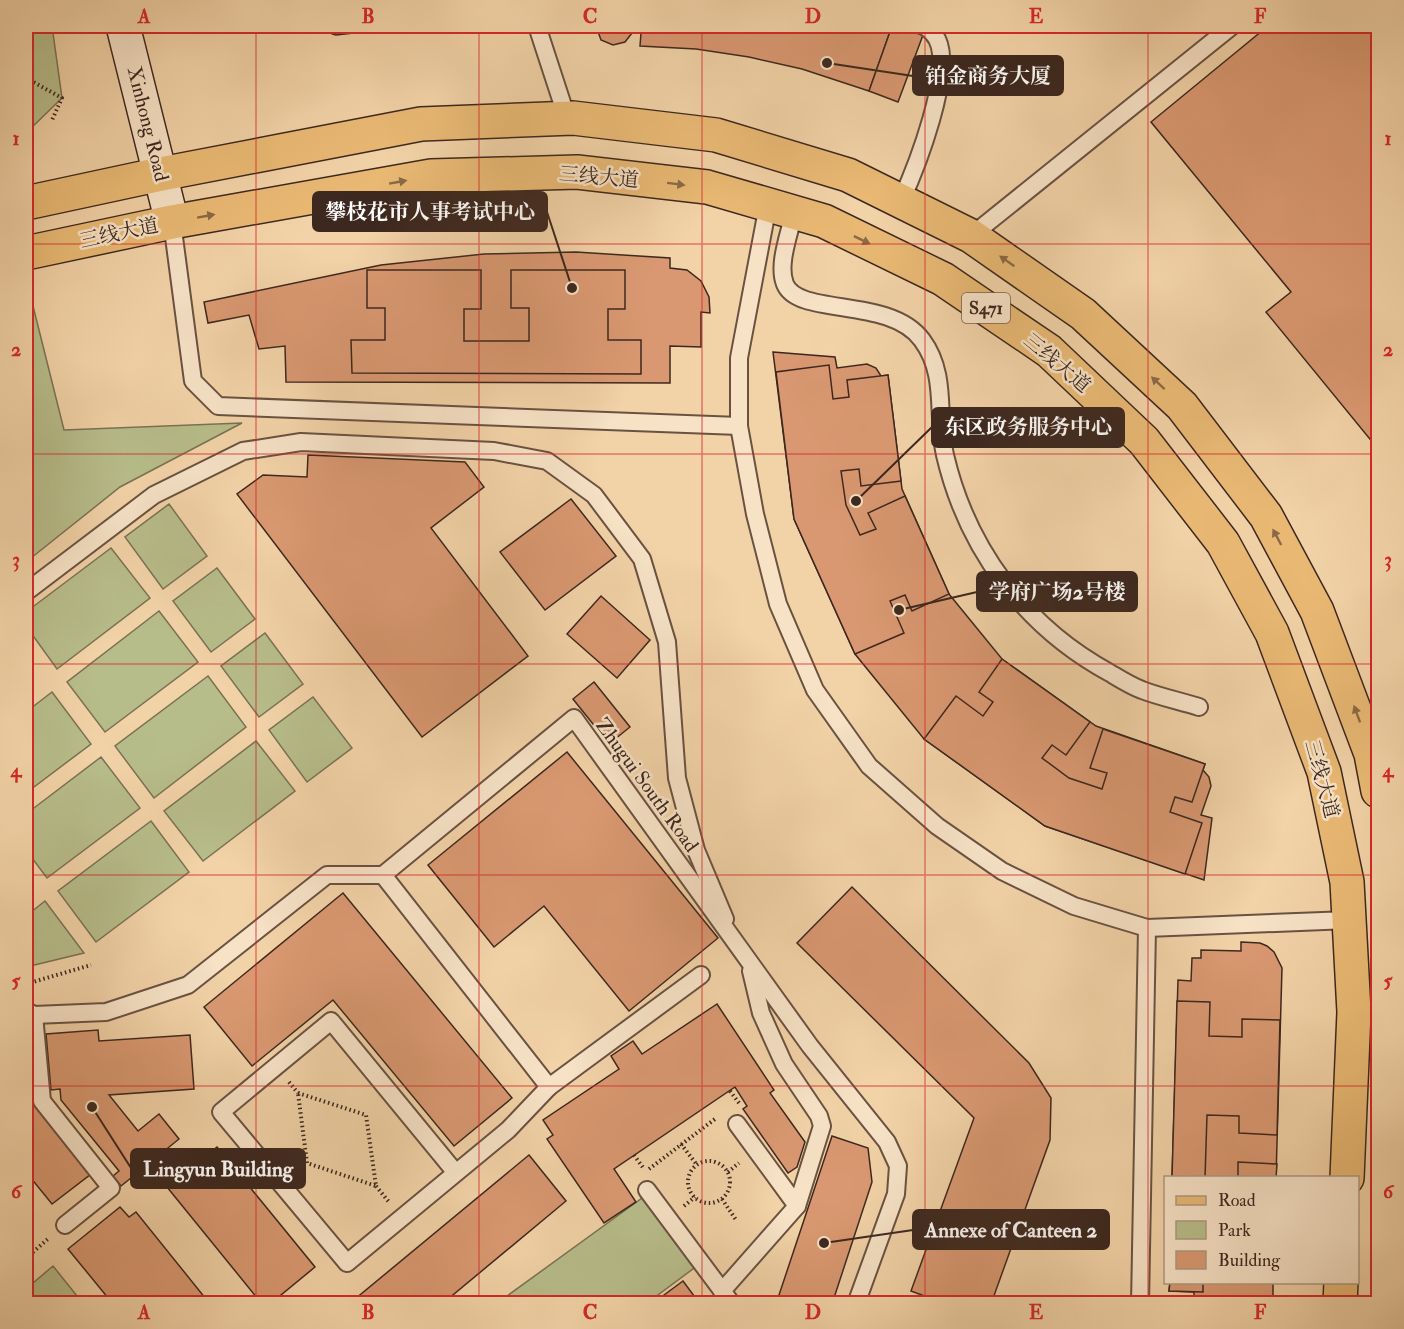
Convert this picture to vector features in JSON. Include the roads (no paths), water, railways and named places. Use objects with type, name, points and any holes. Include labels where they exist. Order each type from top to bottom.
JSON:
[{"type":"main road","name":"Xinhong Road","points":[[123,26],[172,222]]},
{"type":"main road","name":"S471","points":[[26,204],[161,174],[421,124],[567,118],[716,135],[848,175],[971,236],[1083,314],[1182,406],[1266,516],[1328,635],[1371,754],[1378,790]]},
{"type":"main road","name":"三线大道","points":[[26,253],[172,222],[431,176],[577,172],[707,188],[825,221],[943,279],[1049,351],[1144,441],[1223,543],[1279,649],[1324,771],[1347,882],[1354,1012],[1347,1176]]},
{"type":"main road","points":[[1340,1304],[1341,1284]]},
{"type":"lane","points":[[537,26],[567,118]]},
{"type":"lane","points":[[901,201],[928,134],[940,71],[940,51],[937,39],[924,26]]},
{"type":"lane","points":[[971,236],[1232,26]]},
{"type":"lane","points":[[781,209],[739,358],[739,426],[755,514],[778,604],[814,690],[869,766],[937,826],[1002,871],[1074,906],[1147,928],[1349,920]]},
{"type":"lane","points":[[781,209],[782,269],[785,284],[794,296],[808,302],[872,311],[900,322],[922,339],[937,368],[944,453],[963,514],[993,569],[1032,618],[1083,658],[1130,684],[1198,707]]},
{"type":"lane","points":[[172,222],[193,381],[218,406],[739,426]]},
{"type":"lane","points":[[26,592],[154,495],[243,451],[302,442],[494,451],[547,461],[594,495],[642,559],[667,642],[677,778],[696,850],[737,947]]},
{"type":"lane","name":"Zhugui South Road","points":[[383,876],[574,718],[810,1046],[887,1142],[898,1166],[896,1194],[856,1304]]},
{"type":"lane","points":[[65,1225],[111,1188],[42,1101],[30,1013],[106,1012],[188,985],[327,875],[383,876],[549,1087]]},
{"type":"lane","points":[[1140,1304],[1147,928]]},
{"type":"lane","points":[[647,1190],[727,1297],[797,1206],[822,1126],[819,1116],[784,1064],[760,1013],[750,964]]},
{"type":"lane","points":[[456,1173],[332,1021],[221,1112],[347,1263],[456,1173],[508,1130],[549,1087],[701,975]]},
{"type":"lane","points":[[737,1124],[797,1206]]},
{"type":"place","name":"铂金商务大厦","points":[[827,63]]},
{"type":"place","name":"攀枝花市人事考试中心","points":[[572,288]]},
{"type":"place","name":"东区政务服务中心","points":[[856,501]]},
{"type":"place","name":"学府广场2号楼","points":[[899,610]]},
{"type":"place","name":"Lingyun Building","points":[[92,1107]]},
{"type":"place","name":"Annexe of Canteen 2","points":[[824,1243]]}]
